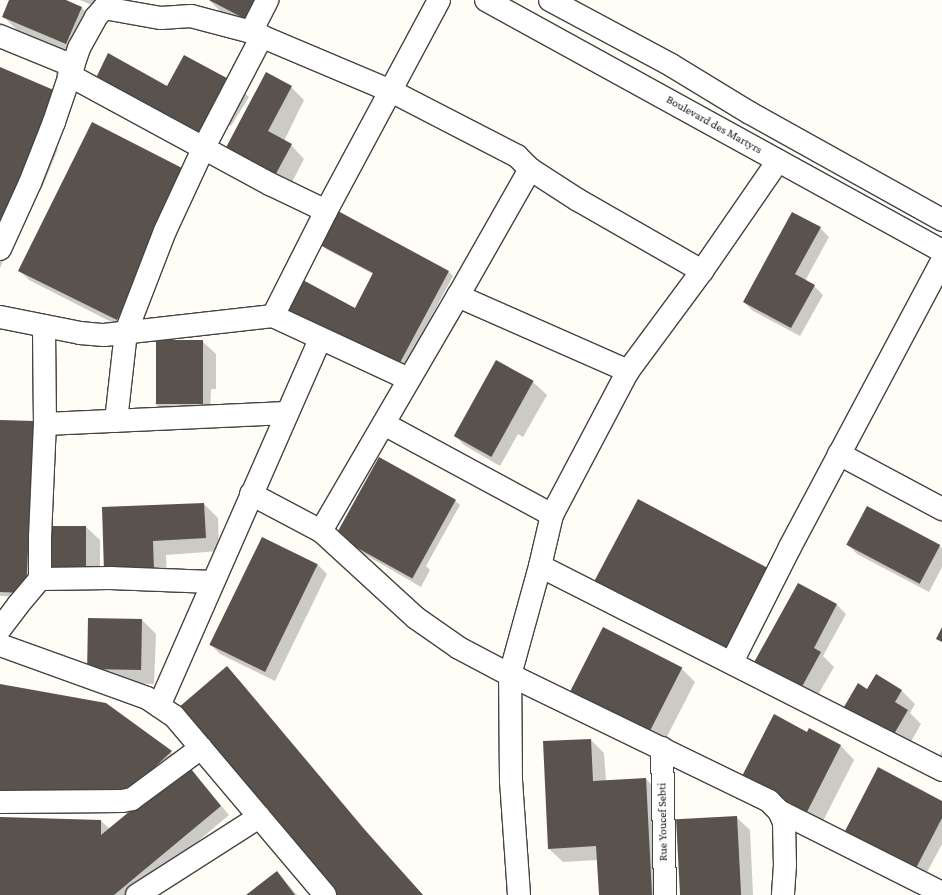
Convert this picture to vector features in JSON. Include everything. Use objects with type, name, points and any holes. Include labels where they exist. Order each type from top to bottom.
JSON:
[{"type":"street","points":[[116,421],[126,332],[165,231],[256,34],[267,0]]},
{"type":"street","points":[[273,316],[326,211],[440,0]]},
{"type":"street","name":"Boulevard des Martyrs","points":[[486,0],[942,251]]},
{"type":"street","points":[[550,0],[671,65],[750,113],[942,220]]},
{"type":"street","points":[[0,249],[30,182],[79,48],[96,17],[104,8],[160,18],[191,16],[256,34],[391,91],[516,156],[530,168],[578,200],[702,271]]},
{"type":"street","points":[[0,36],[71,70],[270,184],[326,211]]},
{"type":"street","points":[[520,895],[511,781],[510,675],[540,566],[552,515],[628,372],[702,271],[778,160]]},
{"type":"street","points":[[320,531],[384,424],[530,168]]},
{"type":"street","points":[[732,662],[790,547],[942,261]]},
{"type":"street","points":[[458,296],[628,372]]},
{"type":"street","points":[[0,318],[80,333],[104,335],[273,316],[409,379]]},
{"type":"street","points":[[0,629],[40,579],[40,537],[45,424],[44,326]]},
{"type":"street","points":[[159,706],[320,338]]},
{"type":"street","points":[[45,424],[287,413]]},
{"type":"street","points":[[384,424],[552,515]]},
{"type":"street","points":[[839,454],[942,509]]},
{"type":"street","points":[[251,494],[320,531],[416,618],[459,648],[510,675],[769,801],[779,811],[942,893]]},
{"type":"street","points":[[540,566],[732,662],[942,770]]},
{"type":"street","points":[[40,579],[110,578],[213,582]]},
{"type":"street","points":[[0,645],[146,698],[174,716],[325,895]]},
{"type":"street","points":[[0,802],[132,799],[201,748]]},
{"type":"street","name":"Rue Youcef Sebti","points":[[662,748],[665,895]]},
{"type":"street","points":[[779,811],[784,822],[785,836],[783,895]]},
{"type":"street","points":[[137,895],[259,817]]},
{"type":"building","points":[[9,0],[66,0],[82,7],[66,44],[2,17]]},
{"type":"building","points":[[209,0],[260,0],[249,21]]},
{"type":"building","points":[[108,53],[167,86],[184,55],[236,83],[203,139],[94,82]]},
{"type":"building","points":[[0,67],[63,94],[0,239]]},
{"type":"building","points":[[266,72],[292,86],[268,131],[292,144],[272,181],[222,155]]},
{"type":"building","points":[[92,122],[182,168],[135,283],[117,320],[18,271]]},
{"type":"building","points":[[338,211],[449,271],[395,372],[283,312],[301,279],[355,308],[373,273],[320,245]]},
{"type":"building","points":[[792,212],[821,227],[795,274],[815,285],[791,328],[743,302]]},
{"type":"building","points":[[156,340],[203,340],[203,404],[156,404]]},
{"type":"building","points":[[496,360],[534,381],[491,457],[454,436]]},
{"type":"building","points":[[0,420],[34,421],[26,593],[0,592]]},
{"type":"building","points":[[379,457],[456,500],[412,578],[335,536]]},
{"type":"building","points":[[638,499],[770,569],[726,651],[594,581]]},
{"type":"building","points":[[204,503],[206,538],[153,541],[154,570],[104,572],[102,507]]},
{"type":"building","points":[[867,506],[940,545],[920,584],[846,545]]},
{"type":"building","points":[[51,526],[86,526],[86,569],[51,569]]},
{"type":"building","points":[[262,537],[318,564],[265,672],[209,645]]},
{"type":"building","points":[[798,583],[837,604],[814,648],[821,652],[799,692],[752,666]]},
{"type":"building","points":[[88,618],[142,619],[141,670],[87,669]]},
{"type":"building","points":[[603,627],[682,667],[649,732],[570,692]]},
{"type":"building","points":[[942,627],[942,642],[936,639]]},
{"type":"building","points":[[227,666],[364,829],[423,895],[335,895],[178,708]]},
{"type":"building","points":[[876,674],[902,690],[895,702],[908,710],[890,741],[841,712],[858,683],[867,689]]},
{"type":"building","points":[[0,684],[106,703],[172,751],[125,795],[0,795]]},
{"type":"building","points":[[774,714],[807,732],[809,728],[841,745],[807,812],[741,778]]},
{"type":"building","points":[[591,739],[593,781],[646,778],[652,895],[599,895],[596,846],[548,849],[543,741]]},
{"type":"building","points":[[187,764],[221,806],[114,895],[0,895],[0,817],[101,820],[101,835]]},
{"type":"building","points":[[878,767],[942,801],[942,818],[915,870],[844,833]]},
{"type":"building","points":[[737,816],[741,895],[680,895],[676,819]]},
{"type":"building","points":[[277,871],[295,895],[246,895]]}]
